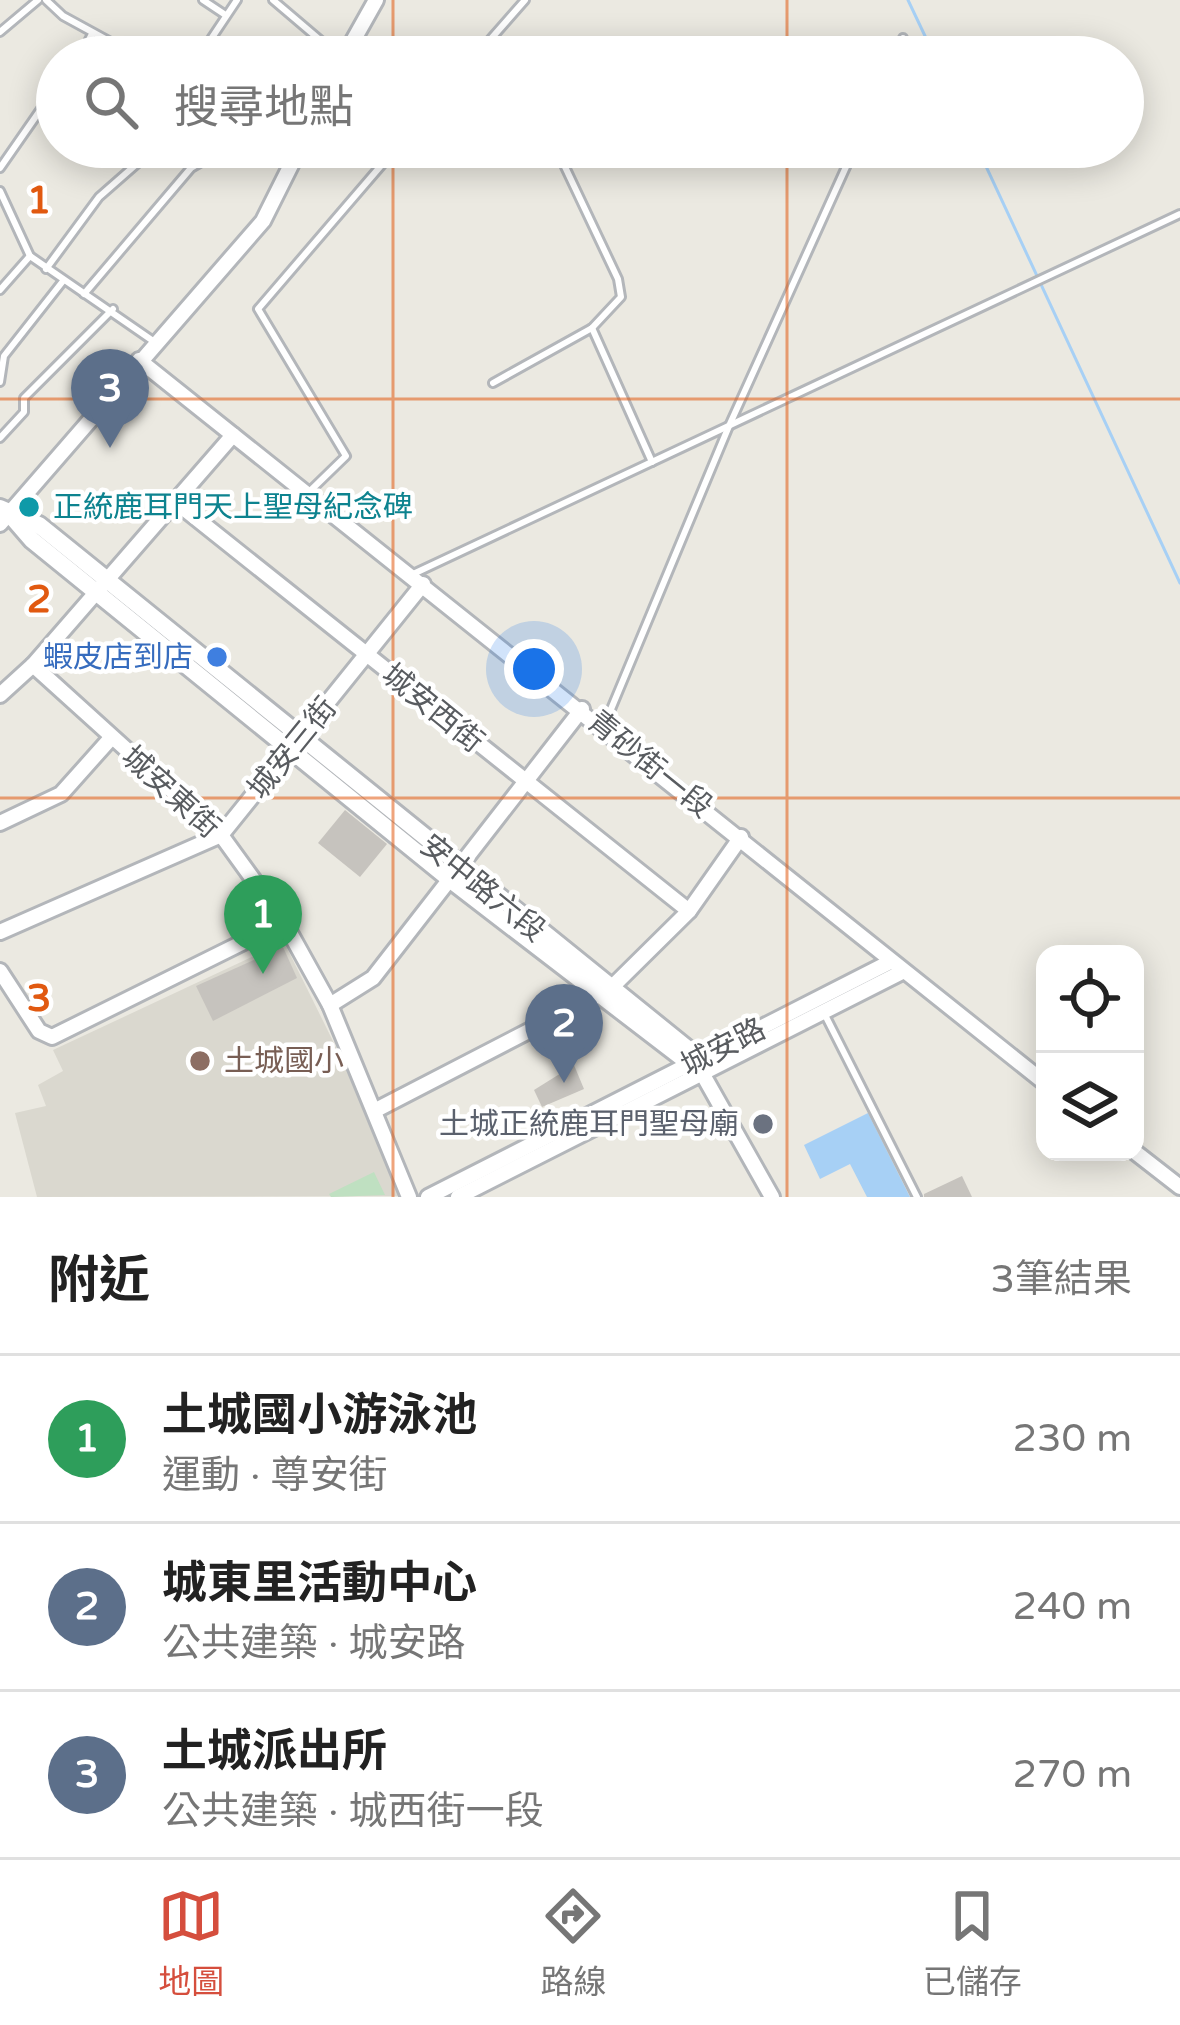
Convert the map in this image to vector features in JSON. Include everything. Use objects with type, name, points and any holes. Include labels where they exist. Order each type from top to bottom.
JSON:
[{"type":"street","points":[[355,36],[376,0]]},
{"type":"street","points":[[3,515],[263,221],[290,168]]},
{"type":"street","name":"青砂街一段","points":[[139,360],[604,726],[896,967],[1036,1075]]},
{"type":"street","points":[[0,695],[33,664],[233,435]]},
{"type":"street","name":"城安西街","points":[[177,503],[689,910]]},
{"type":"street","name":"安中路六段","points":[[3,515],[40,525],[99,583],[696,1065]]},
{"type":"street","name":"城安三街","points":[[0,932],[220,835],[367,655],[418,580]]},
{"type":"street","name":"城安東街","points":[[33,664],[220,835],[284,922],[330,1005],[409,1197]]},
{"type":"street","points":[[330,1005],[373,978],[582,709]]},
{"type":"street","points":[[0,824],[61,794],[111,738]]},
{"type":"street","points":[[376,1110],[604,992],[689,910],[741,837]]},
{"type":"street","points":[[0,971],[39,1031],[52,1037],[284,922]]},
{"type":"street","name":"城安路","points":[[458,1197],[696,1065],[824,1011],[896,967]]},
{"type":"street","name":"城安路","points":[[428,1197],[896,967]]},
{"type":"street","points":[[696,1065],[772,1197]]},
{"type":"street","points":[[1144,1159],[1180,1187]]},
{"type":"lane","points":[[0,32],[42,0],[100,36]]},
{"type":"lane","points":[[203,0],[224,14]]},
{"type":"lane","points":[[211,36],[237,0]]},
{"type":"lane","points":[[273,0],[317,36]]},
{"type":"lane","points":[[493,36],[525,0]]},
{"type":"lane","points":[[91,36],[93,32]]},
{"type":"lane","points":[[0,168],[36,116]]},
{"type":"lane","points":[[46,269],[99,197],[132,168]]},
{"type":"lane","points":[[84,294],[191,168]]},
{"type":"lane","points":[[310,492],[346,456],[258,309],[379,168]]},
{"type":"lane","points":[[493,383],[592,328],[621,297],[618,279],[566,168]]},
{"type":"lane","points":[[604,726],[729,426],[846,168]]},
{"type":"lane","points":[[0,191],[30,256],[156,343]]},
{"type":"lane","points":[[418,580],[652,462],[1180,214]]},
{"type":"lane","points":[[0,290],[30,256]]},
{"type":"lane","points":[[0,382],[4,356],[63,281]]},
{"type":"lane","points":[[0,438],[24,412],[24,398],[113,309]]},
{"type":"lane","points":[[592,328],[652,462]]},
{"type":"lane","points":[[824,1011],[917,1197]]},
{"type":"shaded area","name":"土城國小","points":[[284,942],[371,1118],[402,1196],[37,1197],[15,1113],[46,1106],[38,1085],[63,1071],[53,1050]]},
{"type":"green space","points":[[374,1172],[385,1195],[329,1194]]},
{"type":"water","points":[[868,1113],[910,1197],[867,1197],[850,1164],[820,1179],[804,1145]]},
{"type":"building","points":[[345,810],[387,844],[360,877],[318,843]]},
{"type":"building","points":[[283,947],[297,978],[213,1021],[196,986]]},
{"type":"building","points":[[574,1065],[584,1089],[542,1107],[534,1090]]},
{"type":"building","points":[[962,1176],[972,1197],[924,1197],[924,1194]]},
{"type":"waterway","points":[[908,0],[925,36]]},
{"type":"waterway","points":[[987,168],[1180,583]]},
{"type":"place","name":"土城派出所","points":[[110,448]]},
{"type":"place","name":"正統鹿耳門天上聖母紀念碑","points":[[29,507]]},
{"type":"place","name":"蝦皮店到店","points":[[217,657]]},
{"type":"place","name":"土城國小游泳池","points":[[263,974]]},
{"type":"place","name":"土城國小","points":[[200,1061]]},
{"type":"place","name":"城東里活動中心","points":[[564,1083]]},
{"type":"place","name":"土城正統鹿耳門聖母廟","points":[[763,1124]]}]
